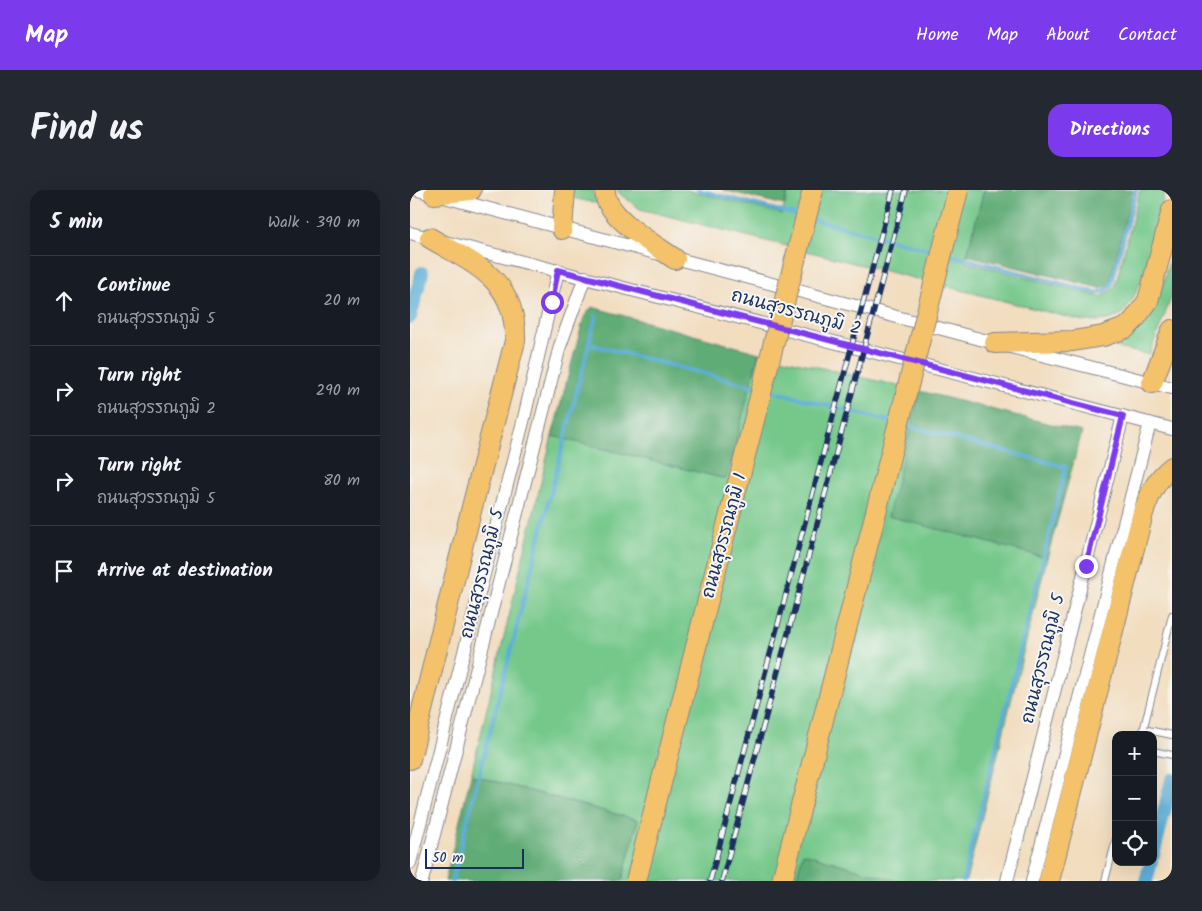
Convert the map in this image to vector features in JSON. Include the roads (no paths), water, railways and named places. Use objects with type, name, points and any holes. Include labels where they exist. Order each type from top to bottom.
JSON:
[{"type":"highway","points":[[426,192],[471,190]]},
{"type":"highway","points":[[562,229],[565,190]]},
{"type":"highway","points":[[605,190],[607,201],[634,232],[675,258]]},
{"type":"highway","name":"ถนนสุวรรณภูมิ 1","points":[[636,881],[814,190]]},
{"type":"highway","points":[[782,881],[958,190]]},
{"type":"highway","points":[[995,343],[1073,341],[1103,336],[1126,328],[1148,301],[1172,210]]},
{"type":"highway","points":[[410,759],[513,349],[515,326],[512,308],[502,289],[477,267],[430,238]]},
{"type":"highway","points":[[1152,383],[1172,330]]},
{"type":"highway","points":[[1049,881],[1143,513],[1149,495],[1156,483],[1164,472],[1172,467]]},
{"type":"street","name":"ถนนสุวรรณภูมิ 2","points":[[426,192],[1172,388]]},
{"type":"street","name":"ถนนสุวรรณภูมิ 2","points":[[410,233],[1172,429]]},
{"type":"street","name":"ถนนสุวรรณภูมิ 5","points":[[410,864],[522,428],[558,270]]},
{"type":"street","name":"ถนนสุวรรณภูมิ 5","points":[[422,881],[560,346],[585,277]]},
{"type":"street","name":"ถนนสุวรรณภูมิ 5","points":[[1007,881],[1123,416]]},
{"type":"street","points":[[1032,881],[1150,423]]},
{"type":"lane","points":[[1143,731],[1172,615]]},
{"type":"lane","points":[[1157,733],[1171,734]]},
{"type":"lane","points":[[1157,751],[1170,754]]},
{"type":"lane","points":[[1105,881],[1112,854]]},
{"type":"waterway","points":[[698,190],[800,216]]},
{"type":"waterway","points":[[947,254],[1097,293],[1104,291],[1111,286],[1136,190]]},
{"type":"waterway","points":[[811,219],[935,251]]},
{"type":"waterway","points":[[410,317],[422,273]]},
{"type":"waterway","points":[[452,881],[596,316]]},
{"type":"waterway","points":[[589,344],[756,387]]},
{"type":"waterway","points":[[768,390],[892,422]]},
{"type":"waterway","points":[[904,425],[1066,467],[963,881]]},
{"type":"waterway","points":[[1157,839],[1172,780]]},
{"type":"waterway","points":[[1146,881],[1150,866]]},
{"type":"railway","points":[[710,881],[893,190]]},
{"type":"railway","points":[[722,881],[906,190]]}]
